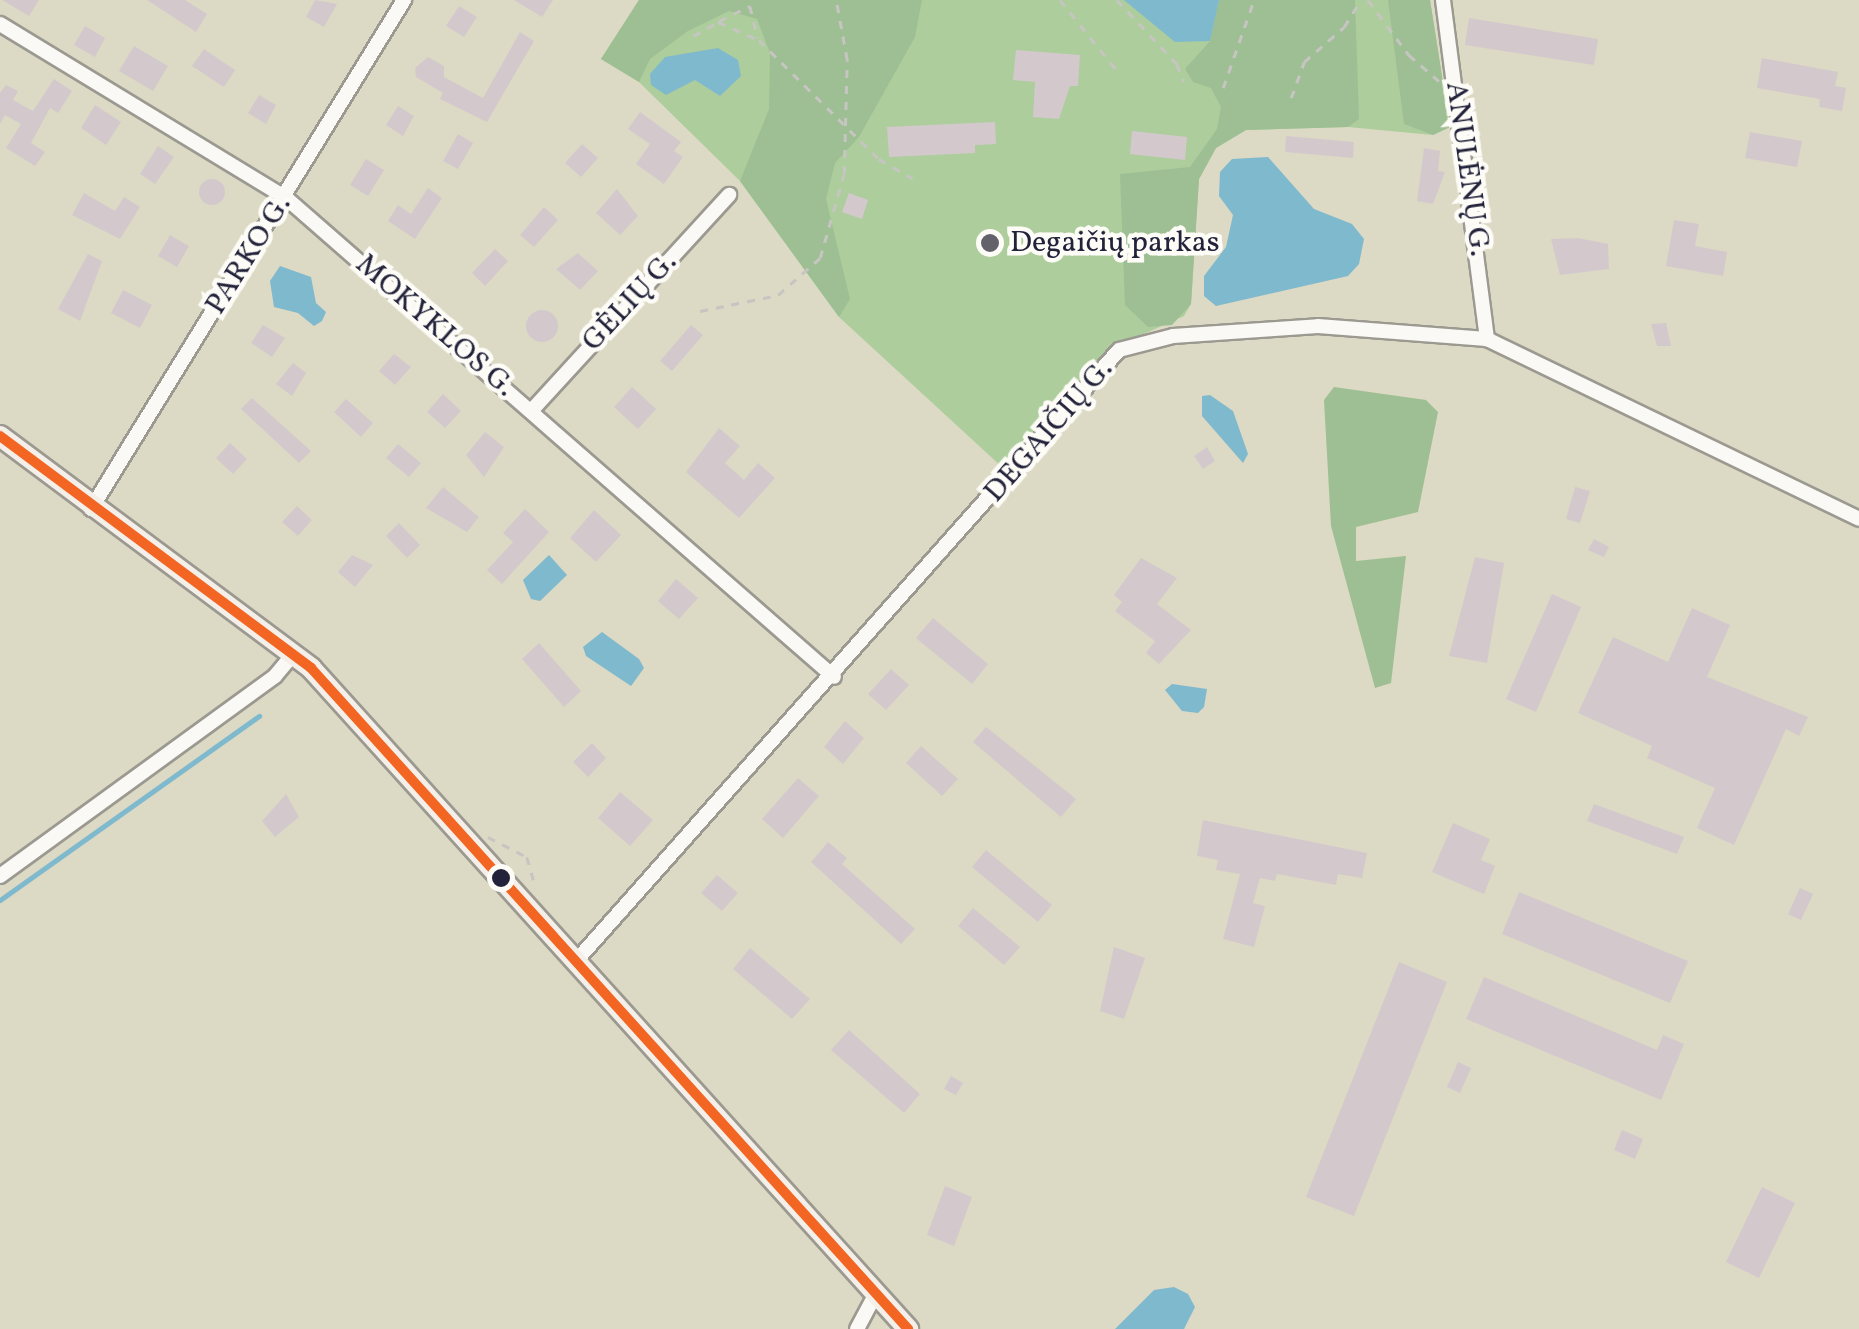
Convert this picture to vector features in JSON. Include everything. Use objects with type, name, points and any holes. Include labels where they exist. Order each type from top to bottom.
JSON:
[{"type":"main road","points":[[0,436],[92,509],[294,653],[908,1329]]},
{"type":"street","name":"PARKO G.","points":[[92,509],[404,0]]},
{"type":"street","name":"ANULĖNŲ G.","points":[[1443,0],[1487,340]]},
{"type":"street","name":"MOKYKLOS G.","points":[[0,24],[285,197],[834,677]]},
{"type":"street","name":"GĖLIŲ G.","points":[[532,410],[730,195]]},
{"type":"street","name":"DEGAIČIŲ G.","points":[[576,960],[834,677],[1120,350],[1173,336],[1318,326],[1487,340],[1859,519]]},
{"type":"street","points":[[0,876],[275,676],[294,653]]},
{"type":"street","points":[[857,1329],[876,1294]]},
{"type":"path","points":[[750,0],[759,40]]},
{"type":"path","points":[[700,311],[778,295],[820,258],[844,174],[846,31],[836,0]]},
{"type":"path","points":[[1060,0],[1118,72]]},
{"type":"path","points":[[1117,0],[1177,64],[1184,82]]},
{"type":"path","points":[[1224,88],[1254,0]]},
{"type":"path","points":[[1291,98],[1304,62],[1344,28],[1361,0]]},
{"type":"path","points":[[1368,0],[1410,55],[1457,96]]},
{"type":"path","points":[[693,36],[750,6]]},
{"type":"path","points":[[718,22],[759,40],[879,160],[912,179]]},
{"type":"green space","name":"Degaičių parkas","points":[[639,0],[1430,0],[1450,127],[1433,135],[1348,127],[1246,130],[1216,148],[1199,179],[1191,304],[1184,316],[1108,350],[1002,467],[839,317],[740,181],[639,82],[601,59]]},
{"type":"green space","points":[[639,0],[922,0],[915,37],[859,137],[835,163],[826,199],[850,299],[839,317],[740,181],[769,109],[770,53],[757,19],[729,11],[688,31],[650,59],[639,82],[601,59]]},
{"type":"green space","points":[[1219,0],[1355,0],[1359,119],[1348,127],[1246,130],[1216,148],[1199,179],[1191,304],[1172,325],[1148,327],[1125,305],[1120,174],[1190,167],[1217,129],[1221,107],[1211,88],[1193,82],[1185,69],[1210,41]]},
{"type":"green space","points":[[1388,0],[1430,0],[1450,127],[1433,135],[1404,124]]},
{"type":"green space","points":[[1334,387],[1426,400],[1438,412],[1418,512],[1356,527],[1356,561],[1406,556],[1391,683],[1375,688],[1331,526],[1324,400]]},
{"type":"water","points":[[1124,0],[1219,0],[1210,41],[1175,42]]},
{"type":"water","points":[[718,48],[738,60],[741,76],[720,96],[695,80],[666,95],[651,85],[650,74],[665,57]]},
{"type":"water","points":[[1268,157],[1314,209],[1352,224],[1364,239],[1359,264],[1348,276],[1216,306],[1204,296],[1204,276],[1226,247],[1233,215],[1219,196],[1220,172],[1232,159]]},
{"type":"water","points":[[280,266],[311,277],[316,303],[326,312],[322,321],[314,326],[298,313],[274,307],[270,281]]},
{"type":"water","points":[[1210,395],[1233,411],[1248,454],[1243,463],[1202,416],[1202,396]]},
{"type":"water","points":[[549,555],[567,575],[540,601],[531,599],[523,580]]},
{"type":"water","points":[[602,632],[639,659],[644,668],[631,686],[586,656],[583,647]]},
{"type":"water","points":[[1172,684],[1207,689],[1204,707],[1198,713],[1182,711],[1165,690]]},
{"type":"water","points":[[1174,1287],[1188,1294],[1195,1307],[1184,1329],[1115,1329],[1154,1290]]},
{"type":"building","points":[[2,0],[39,0],[29,16]]},
{"type":"building","points":[[147,0],[185,0],[207,14],[196,32]]},
{"type":"building","points":[[315,0],[337,4],[324,27],[306,17]]},
{"type":"building","points":[[514,0],[553,0],[542,17]]},
{"type":"building","points":[[459,6],[477,17],[464,37],[446,26]]},
{"type":"building","points":[[1469,18],[1598,39],[1594,65],[1465,45]]},
{"type":"building","points":[[85,26],[105,38],[95,57],[74,45]]},
{"type":"building","points":[[520,32],[534,41],[487,122],[440,99],[443,93],[416,77],[415,68],[428,57],[444,66],[444,77],[483,98]]},
{"type":"building","points":[[134,46],[168,66],[153,91],[119,71]]},
{"type":"building","points":[[204,49],[235,70],[224,87],[192,66]]},
{"type":"building","points":[[1016,50],[1080,55],[1078,86],[1070,86],[1059,119],[1033,117],[1035,82],[1013,80]]},
{"type":"building","points":[[1762,58],[1838,72],[1835,86],[1846,88],[1842,111],[1819,107],[1820,99],[1757,88]]},
{"type":"building","points":[[54,79],[72,91],[58,113],[50,108],[31,143],[45,152],[35,166],[6,148],[21,124],[5,115],[0,124],[0,93],[6,85],[18,91],[13,100],[33,111]]},
{"type":"building","points":[[259,95],[276,105],[266,124],[248,113]]},
{"type":"building","points":[[95,105],[121,122],[106,145],[81,128]]},
{"type":"building","points":[[398,106],[414,116],[403,136],[386,125]]},
{"type":"building","points":[[640,112],[681,142],[674,151],[683,157],[664,184],[636,164],[650,144],[628,129]]},
{"type":"building","points":[[995,122],[996,144],[975,145],[975,153],[889,157],[887,127]]},
{"type":"building","points":[[1132,131],[1187,137],[1185,160],[1130,154]]},
{"type":"building","points":[[1750,132],[1802,141],[1797,167],[1745,158]]},
{"type":"building","points":[[458,134],[473,143],[458,169],[443,161]]},
{"type":"building","points":[[1286,136],[1354,142],[1353,158],[1285,152]]},
{"type":"building","points":[[582,144],[598,158],[581,177],[565,163]]},
{"type":"building","points":[[158,146],[174,157],[155,184],[140,174]]},
{"type":"building","points":[[1424,148],[1440,151],[1438,171],[1445,172],[1433,204],[1417,201]]},
{"type":"building","points":[[366,159],[384,170],[368,196],[350,185]]},
{"type":"building","points":[[212,179],[221,183],[225,192],[221,201],[212,205],[203,201],[199,192],[203,183]]},
{"type":"building","points":[[428,188],[442,198],[415,239],[388,221],[398,205],[411,214]]},
{"type":"building","points":[[617,189],[638,216],[620,235],[596,213]]},
{"type":"building","points":[[84,193],[115,211],[124,197],[140,207],[120,239],[72,215]]},
{"type":"building","points":[[849,193],[868,200],[862,219],[842,212]]},
{"type":"building","points":[[544,207],[558,220],[534,247],[520,235]]},
{"type":"building","points":[[1674,220],[1699,224],[1695,246],[1727,252],[1723,276],[1666,266]]},
{"type":"building","points":[[170,235],[189,246],[177,267],[158,256]]},
{"type":"building","points":[[1578,238],[1608,244],[1609,269],[1560,275],[1551,239]]},
{"type":"building","points":[[495,249],[508,261],[485,286],[472,273]]},
{"type":"building","points":[[578,253],[598,271],[580,290],[556,269]]},
{"type":"building","points":[[88,254],[102,261],[80,321],[58,309]]},
{"type":"building","points":[[123,290],[152,305],[140,328],[111,313]]},
{"type":"building","points":[[542,310],[553,315],[558,326],[553,337],[542,342],[531,337],[526,326],[531,315]]},
{"type":"building","points":[[1666,323],[1671,346],[1657,346],[1651,324]]},
{"type":"building","points":[[263,325],[285,338],[272,357],[251,343]]},
{"type":"building","points":[[691,325],[703,335],[672,371],[660,361]]},
{"type":"building","points":[[394,354],[411,367],[395,385],[379,371]]},
{"type":"building","points":[[293,363],[306,373],[292,396],[276,384]]},
{"type":"building","points":[[632,387],[656,409],[638,429],[614,407]]},
{"type":"building","points":[[443,394],[461,411],[445,428],[427,412]]},
{"type":"building","points":[[252,398],[311,451],[299,463],[241,409]]},
{"type":"building","points":[[346,399],[373,423],[361,437],[334,412]]},
{"type":"building","points":[[719,428],[740,446],[725,463],[744,480],[758,463],[775,478],[739,518],[686,472]]},
{"type":"building","points":[[485,432],[504,447],[484,477],[466,455]]},
{"type":"building","points":[[230,443],[247,459],[233,474],[216,458]]},
{"type":"building","points":[[398,444],[421,463],[409,477],[386,458]]},
{"type":"building","points":[[1207,447],[1215,461],[1203,469],[1194,456]]},
{"type":"building","points":[[443,487],[479,517],[467,532],[426,508]]},
{"type":"building","points":[[1575,487],[1590,491],[1580,523],[1566,519]]},
{"type":"building","points":[[297,506],[312,520],[298,536],[282,522]]},
{"type":"building","points":[[525,509],[549,532],[502,584],[487,570],[513,542],[503,533]]},
{"type":"building","points":[[594,510],[621,535],[596,562],[570,538]]},
{"type":"building","points":[[399,523],[420,545],[407,558],[386,536]]},
{"type":"building","points":[[1594,539],[1609,547],[1604,557],[1588,550]]},
{"type":"building","points":[[352,555],[373,565],[355,587],[338,572]]},
{"type":"building","points":[[1475,557],[1504,563],[1487,663],[1449,656]]},
{"type":"building","points":[[1141,558],[1177,578],[1157,604],[1191,630],[1159,664],[1146,653],[1155,641],[1115,611],[1122,602],[1114,595]]},
{"type":"building","points":[[676,579],[698,598],[679,619],[658,601]]},
{"type":"building","points":[[1552,594],[1581,607],[1536,712],[1506,699]]},
{"type":"building","points":[[1692,608],[1730,625],[1707,677],[1808,717],[1799,736],[1786,729],[1734,845],[1697,828],[1715,788],[1647,758],[1652,746],[1578,713],[1613,637],[1668,662]]},
{"type":"building","points":[[933,618],[988,664],[972,684],[916,638]]},
{"type":"building","points":[[539,643],[581,691],[564,707],[522,659]]},
{"type":"building","points":[[891,669],[909,685],[886,710],[868,694]]},
{"type":"building","points":[[845,721],[864,738],[843,764],[824,747]]},
{"type":"building","points":[[986,727],[1076,799],[1061,817],[973,742]]},
{"type":"building","points":[[592,743],[606,758],[588,777],[573,762]]},
{"type":"building","points":[[921,746],[958,779],[942,796],[906,763]]},
{"type":"building","points":[[798,778],[819,796],[783,838],[762,819]]},
{"type":"building","points":[[620,792],[653,820],[630,846],[598,818]]},
{"type":"building","points":[[286,794],[299,817],[275,837],[262,821]]},
{"type":"building","points":[[1594,804],[1684,837],[1677,854],[1587,821]]},
{"type":"building","points":[[1203,820],[1367,853],[1362,878],[1338,874],[1336,885],[1277,874],[1275,881],[1260,878],[1253,903],[1265,906],[1254,947],[1223,939],[1240,874],[1216,870],[1218,860],[1197,856]]},
{"type":"building","points":[[1453,823],[1490,839],[1481,860],[1495,866],[1484,894],[1432,872]]},
{"type":"building","points":[[828,842],[847,858],[842,864],[915,929],[901,944],[811,862]]},
{"type":"building","points":[[986,850],[1052,905],[1038,922],[972,867]]},
{"type":"building","points":[[717,875],[738,893],[722,911],[701,893]]},
{"type":"building","points":[[1800,888],[1813,894],[1801,920],[1788,914]]},
{"type":"building","points":[[1519,892],[1688,961],[1670,1003],[1502,934]]},
{"type":"building","points":[[973,908],[1020,947],[1004,965],[958,926]]},
{"type":"building","points":[[1114,947],[1145,958],[1124,1019],[1100,1011]]},
{"type":"building","points":[[750,948],[810,999],[792,1019],[733,969]]},
{"type":"building","points":[[1399,962],[1447,982],[1354,1216],[1306,1197]]},
{"type":"building","points":[[1484,977],[1657,1050],[1663,1035],[1684,1044],[1661,1100],[1466,1019]]},
{"type":"building","points":[[849,1030],[920,1094],[904,1113],[831,1050]]},
{"type":"building","points":[[1458,1062],[1471,1068],[1460,1093],[1447,1087]]},
{"type":"building","points":[[951,1076],[963,1083],[956,1095],[944,1089]]},
{"type":"building","points":[[1622,1130],[1643,1139],[1635,1159],[1614,1150]]},
{"type":"building","points":[[945,1186],[972,1197],[954,1246],[927,1235]]},
{"type":"building","points":[[1762,1187],[1795,1203],[1759,1278],[1726,1262]]},
{"type":"waterway","points":[[0,900],[259,716]]},
{"type":"transit line","points":[[0,436],[311,668],[908,1329]]},
{"type":"place","name":"Degaičių parkas","points":[[990,243]]}]
